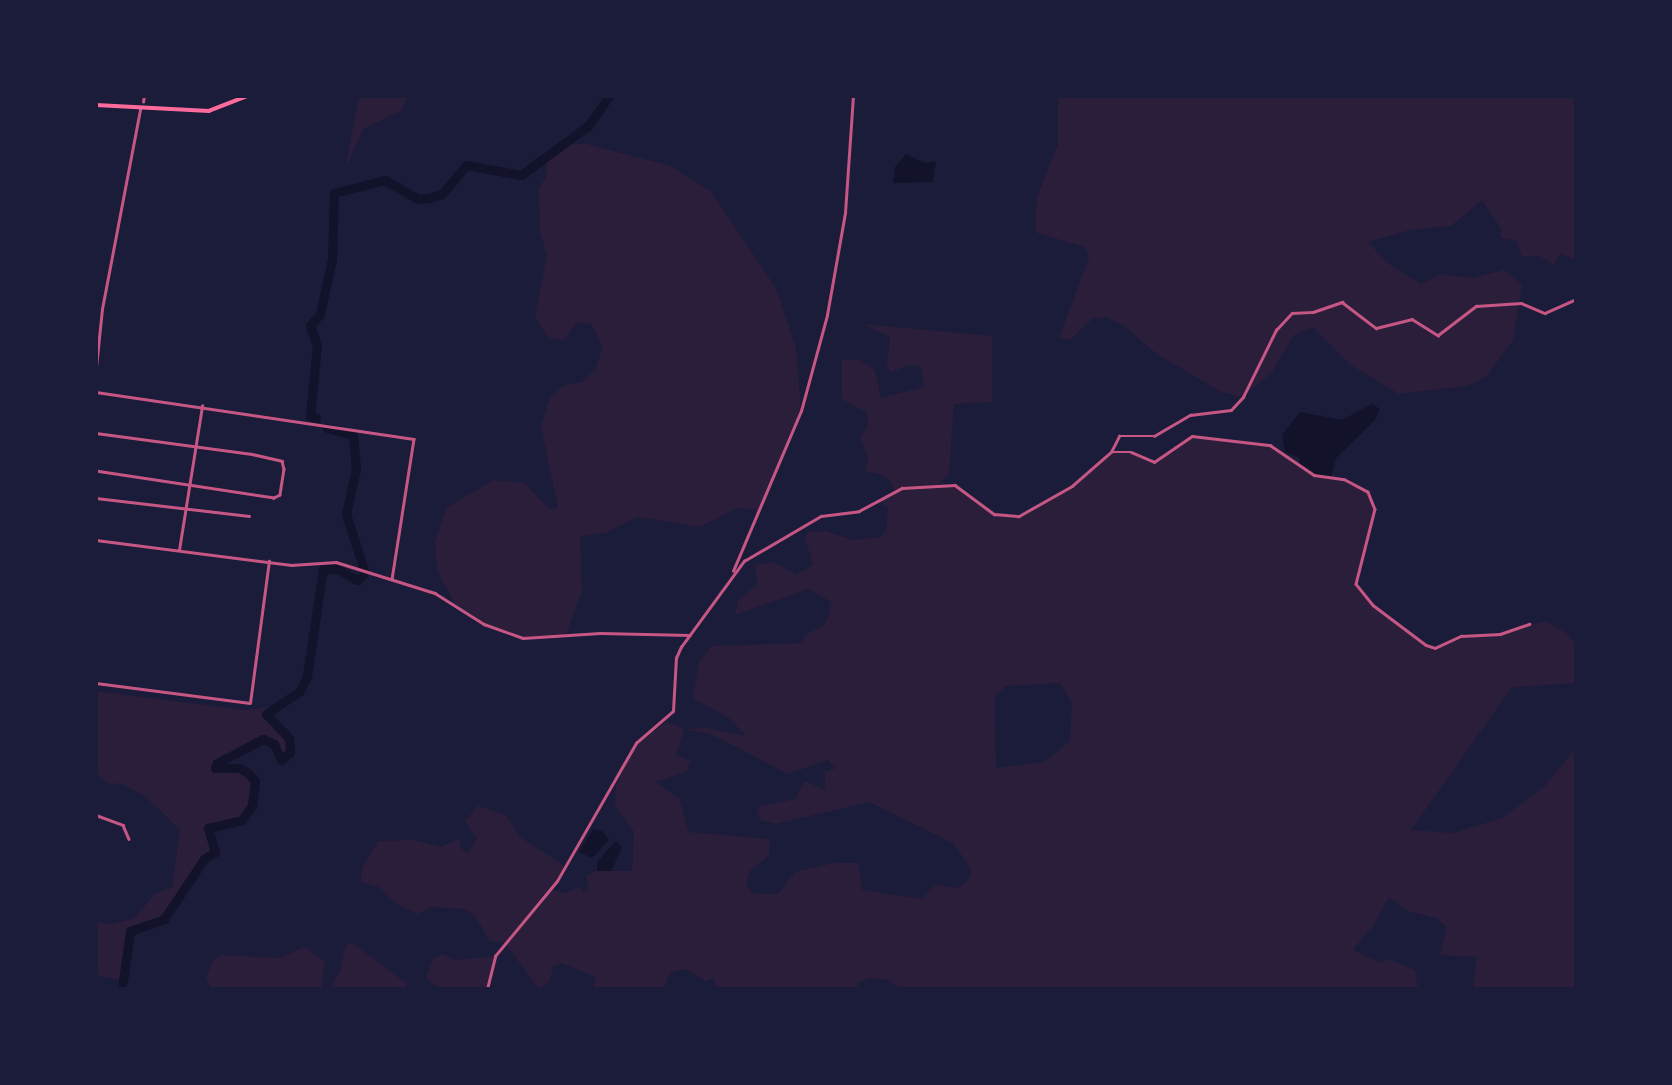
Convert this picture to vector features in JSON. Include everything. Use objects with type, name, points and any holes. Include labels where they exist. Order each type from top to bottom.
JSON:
[{"type":"main road","points":[[96,105],[142,104],[220,110],[247,96]]},
{"type":"street","points":[[96,367],[102,309],[144,96]]},
{"type":"street","points":[[487,989],[495,956],[557,881],[628,754],[644,733],[666,722],[673,711],[676,658],[714,606],[733,571],[801,411],[827,315],[845,212],[853,96]]},
{"type":"street","points":[[733,571],[821,516],[859,511],[902,488],[956,485],[1002,517],[1019,516],[1072,486],[1111,452],[1125,433],[1154,436],[1183,417],[1231,410],[1243,397],[1276,330],[1292,313],[1313,312],[1342,302],[1376,328],[1412,319],[1438,335],[1476,306],[1521,303],[1545,313],[1575,299]]},
{"type":"street","points":[[96,309],[102,309]]},
{"type":"street","points":[[96,392],[414,439],[392,579]]},
{"type":"street","points":[[179,550],[202,406]]},
{"type":"street","points":[[96,433],[277,459],[284,463],[284,477],[280,495],[274,498],[96,471]]},
{"type":"street","points":[[1111,452],[1131,452],[1154,463],[1192,436],[1270,445],[1314,475],[1344,479],[1368,492],[1374,509],[1356,584],[1373,605],[1426,645],[1435,648],[1461,636],[1500,634],[1529,624]]},
{"type":"street","points":[[96,498],[249,516]]},
{"type":"street","points":[[96,540],[300,565],[336,562],[435,593],[484,624],[523,638],[600,633],[691,635]]},
{"type":"street","points":[[96,683],[250,703],[269,561]]},
{"type":"street","points":[[96,815],[123,825],[129,839]]},
{"type":"shaded area","points":[[359,96],[408,96],[402,110],[363,129],[345,170]]},
{"type":"shaded area","points":[[1058,96],[1576,96],[1576,260],[1560,254],[1554,265],[1538,255],[1522,257],[1516,240],[1501,238],[1501,228],[1482,200],[1451,226],[1410,230],[1368,242],[1389,264],[1421,284],[1440,274],[1472,278],[1504,270],[1522,285],[1513,340],[1486,377],[1467,386],[1399,394],[1352,366],[1313,327],[1294,335],[1272,372],[1243,397],[1222,392],[1158,355],[1123,325],[1105,317],[1092,319],[1070,340],[1059,338],[1089,258],[1085,247],[1037,233],[1035,225],[1037,197],[1058,144]]},
{"type":"shaded area","points":[[567,144],[587,144],[671,166],[711,192],[776,288],[796,348],[801,411],[760,510],[737,508],[700,527],[637,517],[605,533],[580,536],[582,590],[566,636],[523,638],[496,631],[455,604],[437,570],[435,542],[446,508],[494,480],[525,483],[552,510],[558,507],[541,427],[550,398],[564,385],[582,382],[595,370],[603,347],[591,324],[578,322],[563,340],[548,337],[535,317],[547,255],[540,232],[539,188],[546,177],[547,159]]},
{"type":"shaded area","points":[[906,154],[924,163],[936,162],[933,182],[893,183],[895,167]]},
{"type":"shaded area","points":[[863,324],[992,336],[992,402],[954,404],[949,474],[938,485],[955,485],[1002,517],[1019,516],[1072,486],[1111,452],[1131,452],[1154,462],[1192,436],[1270,445],[1314,475],[1344,479],[1368,492],[1375,509],[1356,584],[1373,605],[1426,645],[1435,648],[1461,636],[1493,635],[1546,621],[1568,634],[1576,645],[1576,683],[1512,687],[1411,830],[1453,833],[1502,818],[1545,786],[1576,748],[1576,989],[1473,989],[1477,957],[1440,955],[1447,928],[1436,918],[1408,911],[1389,897],[1375,923],[1353,950],[1381,963],[1388,959],[1415,970],[1418,989],[900,989],[888,980],[871,978],[859,982],[856,989],[717,989],[713,978],[706,981],[685,969],[670,973],[663,989],[592,989],[596,977],[562,963],[553,966],[550,981],[539,989],[504,942],[490,941],[475,916],[464,909],[432,907],[417,914],[396,904],[379,887],[361,882],[362,868],[379,841],[414,840],[440,847],[459,839],[461,848],[468,853],[477,839],[465,821],[478,806],[506,815],[520,837],[565,866],[552,888],[556,891],[566,893],[579,887],[584,892],[589,887],[586,876],[597,871],[632,871],[634,832],[615,806],[616,786],[636,743],[666,722],[684,729],[707,728],[746,736],[729,718],[693,698],[699,662],[711,646],[802,643],[805,635],[823,626],[829,616],[831,602],[808,589],[735,615],[738,600],[758,584],[755,565],[774,562],[796,575],[813,565],[805,537],[809,532],[825,531],[853,540],[880,537],[886,531],[888,508],[879,501],[895,490],[886,476],[865,471],[868,459],[860,437],[868,426],[867,413],[842,399],[842,360],[860,360],[875,370],[881,398],[924,387],[921,367],[909,365],[891,372],[887,366],[890,337]],"holes":[[[1060,683],[1072,703],[1070,741],[1044,762],[996,768],[995,697],[1006,686]],[[684,729],[711,734],[788,774],[828,760],[836,768],[825,772],[825,790],[805,781],[795,799],[757,807],[760,820],[776,824],[869,802],[953,843],[973,872],[965,884],[956,888],[936,884],[921,899],[862,890],[858,863],[834,863],[795,872],[778,894],[754,894],[746,884],[749,872],[769,855],[770,839],[688,832],[680,799],[655,782],[686,772],[691,761],[676,755]]]},
{"type":"shaded area","points":[[1372,404],[1380,409],[1375,420],[1336,458],[1331,478],[1314,475],[1298,464],[1300,458],[1285,452],[1282,435],[1300,412],[1342,420]]},
{"type":"shaded area","points":[[96,691],[244,710],[272,707],[266,714],[290,745],[287,758],[281,760],[274,744],[263,739],[217,763],[215,768],[239,768],[255,781],[252,805],[242,820],[208,828],[215,852],[204,859],[164,919],[130,931],[123,981],[96,975],[96,922],[113,924],[134,918],[155,894],[172,887],[180,830],[146,797],[122,784],[107,783],[96,772]]},
{"type":"shaded area","points":[[593,829],[602,831],[609,840],[592,858],[579,852]]},
{"type":"shaded area","points":[[616,841],[622,848],[611,871],[597,871],[597,862]]},
{"type":"shaded area","points":[[352,943],[406,983],[408,989],[329,989],[339,974],[346,945]]},
{"type":"shaded area","points":[[304,947],[325,962],[321,989],[212,989],[206,977],[214,959],[222,955],[280,958]]},
{"type":"shaded area","points":[[442,954],[456,960],[495,956],[487,989],[441,989],[426,979],[432,960]]},
{"type":"waterway","points":[[316,418],[310,416],[317,345],[310,326],[320,314],[332,259],[334,193],[385,180],[418,199],[429,198],[442,194],[466,165],[521,175],[588,126],[609,96]]},
{"type":"waterway","points":[[327,428],[353,435],[356,469],[346,514],[364,570]]},
{"type":"waterway","points":[[123,981],[130,931],[164,919],[204,859],[215,852],[208,828],[242,820],[252,805],[255,781],[239,768],[215,768],[217,763],[263,739],[274,744],[281,760],[290,752],[289,738],[266,714],[299,692],[307,676],[323,569],[338,569],[357,580],[363,575]]}]
